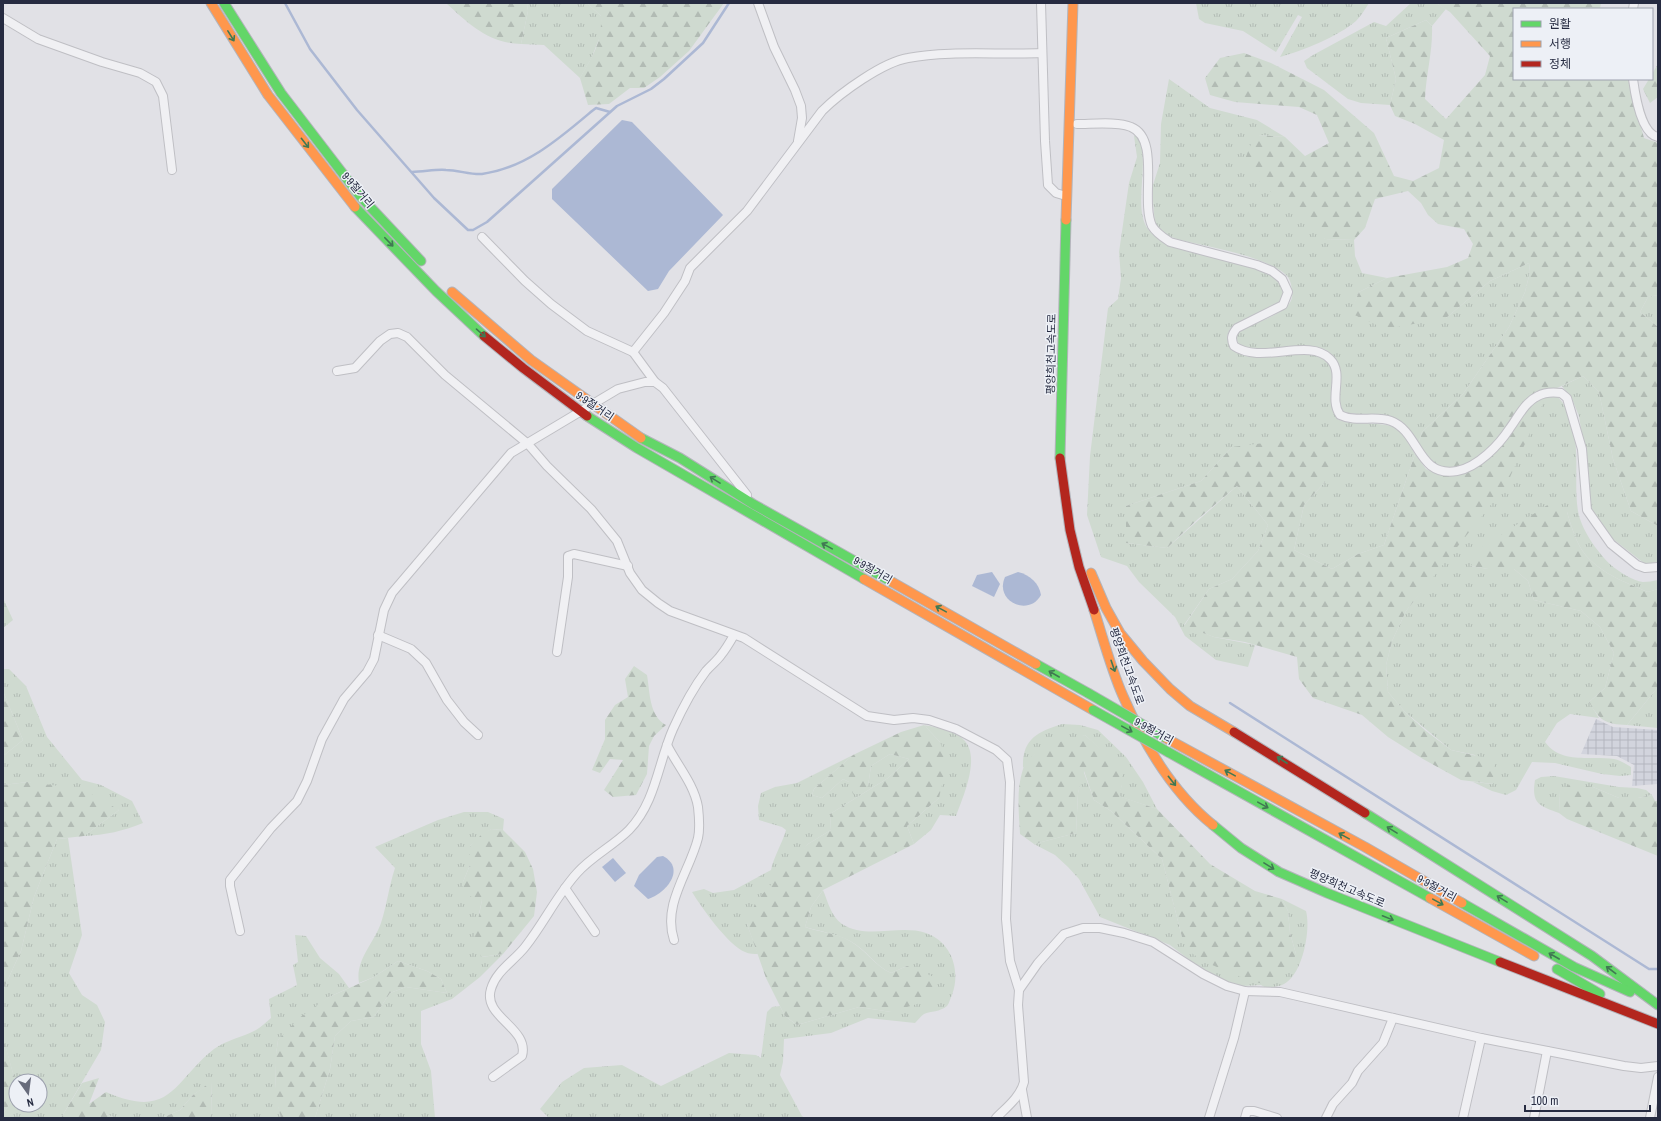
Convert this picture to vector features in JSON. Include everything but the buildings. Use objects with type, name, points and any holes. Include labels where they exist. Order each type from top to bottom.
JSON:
[{"type":"highway","name":"9·9절거리","points":[[211,3],[268,96],[352,204],[436,291],[478,331],[523,368],[581,412],[637,448],[705,488],[1092,710],[1640,1017]]},
{"type":"highway","name":"9·9절거리","points":[[224,3],[281,93],[355,190],[430,270]]},
{"type":"highway","name":"평양희천고속도로","points":[[1073,3],[1066,196],[1060,461],[1070,530],[1079,567],[1123,696],[1150,748],[1169,777],[1210,823],[1241,848],[1279,872],[1327,893],[1658,1024]]},
{"type":"highway","name":"평양희천고속도로","points":[[1081,3],[1066,425],[1067,461],[1074,513],[1082,550],[1106,608],[1120,633],[1143,661],[1170,689],[1190,706],[1275,756],[1592,956],[1656,1004]]},
{"type":"highway","name":"9·9절거리","points":[[446,287],[531,360],[641,438],[680,458],[754,504],[1164,737],[1365,847],[1574,968],[1656,1004]]},
{"type":"street","points":[[758,3],[774,47],[795,90],[801,106],[802,118],[797,144]]},
{"type":"street","points":[[1041,3],[1048,185],[1056,192],[1066,196]]},
{"type":"street","points":[[3,18],[38,40],[102,62],[140,73],[156,82],[163,96],[172,170]]},
{"type":"street","points":[[634,352],[664,314],[685,281],[690,268],[747,211],[822,110],[835,98],[890,63],[907,58],[934,55],[1042,53]]},
{"type":"street","points":[[1633,80],[1642,119],[1648,131],[1654,136],[1658,137]]},
{"type":"street","points":[[1077,124],[1130,126],[1143,135],[1147,146],[1150,218],[1153,227],[1160,235],[1170,242],[1257,265],[1272,271],[1282,279],[1288,292],[1283,305],[1237,328],[1232,334],[1234,346],[1250,353],[1284,353],[1308,350],[1322,352],[1335,366],[1335,398],[1340,415],[1348,419],[1390,420],[1399,425],[1410,436],[1429,466],[1446,472],[1463,469],[1479,461],[1509,430],[1532,399],[1545,393],[1562,393],[1568,398],[1582,449],[1587,510],[1611,544],[1637,565],[1645,568],[1658,567]]},
{"type":"street","points":[[482,237],[526,281],[587,331],[634,352],[655,382],[663,388],[754,504]]},
{"type":"street","points":[[337,371],[355,368],[380,341],[390,334],[398,333],[407,337],[445,375],[528,444],[547,466],[591,509],[617,541],[628,566],[642,590],[670,611],[744,638],[867,716],[894,720],[913,718],[929,720],[956,729],[996,750],[1007,760],[1010,782],[1006,919],[1010,960],[1019,990],[1018,1005],[1024,1082],[1022,1090],[1026,1118]]},
{"type":"street","points":[[240,931],[230,880],[271,828],[297,801],[307,780],[322,739],[344,699],[367,672],[374,659],[384,610],[392,593],[450,527],[511,453],[618,389],[645,382],[655,382]]},
{"type":"street","points":[[557,652],[568,577],[568,556],[574,554],[628,566]]},
{"type":"street","points":[[378,635],[411,649],[426,663],[447,700],[464,722],[478,735]]},
{"type":"street","points":[[493,1077],[522,1056],[523,1044],[517,1033],[493,1007],[489,994],[491,987],[498,975],[524,948],[577,873],[593,857],[628,831],[637,820],[648,804],[667,745],[690,695],[706,671],[720,656],[734,635]]},
{"type":"street","points":[[667,745],[692,786],[698,808],[698,836],[673,906],[670,929],[674,940]]},
{"type":"street","points":[[565,888],[595,932]]},
{"type":"street","points":[[1019,990],[1038,963],[1064,934],[1083,928],[1124,933],[1153,942],[1202,974],[1227,986],[1245,991],[1280,992],[1481,1038],[1624,1066],[1641,1068],[1658,1066]]},
{"type":"street","points":[[1209,1118],[1234,1038],[1245,991]]},
{"type":"street","points":[[1326,1118],[1333,1104],[1352,1083],[1358,1072],[1383,1043],[1393,1018]]},
{"type":"street","points":[[1463,1118],[1481,1038]]},
{"type":"street","points":[[1534,1118],[1547,1051]]},
{"type":"street","points":[[1650,1118],[1658,1077]]},
{"type":"street","points":[[996,1118],[1022,1090]]},
{"type":"street","points":[[1245,1118],[1247,1111],[1254,1111],[1277,1118]]},
{"type":"shaded area","points":[[1596,719],[1613,727],[1658,730],[1658,784],[1632,786],[1634,765],[1617,756],[1581,754]]},
{"type":"green space","points":[[446,3],[527,3],[528,11],[521,44],[509,43],[489,36],[471,25]]},
{"type":"green space","points":[[527,3],[587,3],[601,16],[601,34],[591,59],[580,78],[544,45],[521,44],[528,11]]},
{"type":"green space","points":[[587,3],[724,3],[689,51],[660,77],[644,88],[630,88],[609,104],[588,105],[580,78],[596,48],[600,34],[601,16]]},
{"type":"green space","points":[[1196,3],[1369,3],[1356,21],[1349,27],[1309,47],[1280,57],[1302,17],[1298,15],[1276,52],[1243,31],[1205,23],[1199,19]]},
{"type":"green space","points":[[1411,3],[1436,3],[1446,9],[1432,26],[1426,20],[1386,38],[1396,79],[1390,105],[1361,103],[1348,99],[1307,68],[1304,61],[1313,55],[1374,22],[1386,26]]},
{"type":"green space","points":[[1436,3],[1601,3],[1600,8],[1513,8],[1513,80],[1628,80],[1644,138],[1658,143],[1658,295],[1648,297],[1640,312],[1658,327],[1658,526],[1631,511],[1613,459],[1599,392],[1583,376],[1557,388],[1535,392],[1528,399],[1506,430],[1489,448],[1474,460],[1460,466],[1443,468],[1432,463],[1418,444],[1422,432],[1463,394],[1509,327],[1525,292],[1530,272],[1529,263],[1490,281],[1446,318],[1386,329],[1350,313],[1359,292],[1387,278],[1447,267],[1468,258],[1473,244],[1464,229],[1438,224],[1428,215],[1421,203],[1408,191],[1375,199],[1365,228],[1354,240],[1325,239],[1264,186],[1243,164],[1251,144],[1258,135],[1285,137],[1305,156],[1329,143],[1317,115],[1299,107],[1235,102],[1210,95],[1205,78],[1220,58],[1244,53],[1271,63],[1324,90],[1374,133],[1394,176],[1413,181],[1439,168],[1444,140],[1415,124],[1395,116],[1390,105],[1396,79],[1386,38],[1426,20],[1432,26],[1425,99],[1446,119],[1485,75],[1490,56],[1450,12]]},
{"type":"green space","points":[[1658,64],[1658,97],[1650,103],[1643,89],[1648,80],[1653,80],[1653,72]]},
{"type":"green space","points":[[1169,79],[1210,108],[1257,120],[1285,137],[1258,135],[1325,239],[1354,240],[1355,256],[1362,273],[1387,278],[1359,292],[1351,313],[1446,318],[1490,281],[1529,263],[1530,272],[1525,292],[1509,327],[1463,394],[1422,432],[1418,444],[1407,428],[1398,420],[1386,416],[1344,412],[1338,402],[1336,362],[1332,355],[1326,350],[1317,347],[1309,347],[1257,350],[1246,348],[1238,343],[1236,335],[1242,330],[1277,314],[1289,304],[1292,299],[1292,292],[1290,281],[1285,274],[1276,268],[1249,257],[1218,248],[1177,239],[1164,234],[1155,226],[1152,188],[1160,163],[1161,124]]},
{"type":"green space","points":[[1138,134],[1142,145],[1143,158],[1141,197],[1142,209],[1144,220],[1148,229],[1160,239],[1179,247],[1250,267],[1270,275],[1282,284],[1284,296],[1281,302],[1268,311],[1244,320],[1230,329],[1227,336],[1232,347],[1240,354],[1251,357],[1301,352],[1311,353],[1322,357],[1329,364],[1332,371],[1332,408],[1336,417],[1346,422],[1382,424],[1397,429],[1405,437],[1415,454],[1384,545],[1358,554],[1332,569],[1294,550],[1304,505],[1325,482],[1232,447],[1201,481],[1126,506],[1126,543],[1167,548],[1237,486],[1268,525],[1258,551],[1232,579],[1209,589],[1184,625],[1214,637],[1255,645],[1248,667],[1216,660],[1185,636],[1175,617],[1139,582],[1127,566],[1101,557],[1087,515],[1090,456],[1108,308],[1118,299],[1121,278],[1119,252],[1129,183],[1137,157],[1134,136]]},
{"type":"green space","points":[[1658,295],[1658,327],[1640,312],[1648,297]]},
{"type":"green space","points":[[1583,376],[1599,392],[1613,459],[1631,511],[1658,526],[1658,562],[1645,564],[1613,539],[1590,507],[1589,481],[1579,416],[1572,399],[1562,386]]},
{"type":"green space","points":[[1557,396],[1566,408],[1572,421],[1576,451],[1578,511],[1586,533],[1600,554],[1614,567],[1635,580],[1645,582],[1658,580],[1658,589],[1648,592],[1607,573],[1598,567],[1582,551],[1567,512],[1471,566],[1488,569],[1514,569],[1528,581],[1534,600],[1581,611],[1600,627],[1614,653],[1605,688],[1589,702],[1599,718],[1570,714],[1557,723],[1545,742],[1560,754],[1568,756],[1577,758],[1605,758],[1618,760],[1631,767],[1631,775],[1620,776],[1602,774],[1555,763],[1532,762],[1516,790],[1506,795],[1492,791],[1473,782],[1493,784],[1475,755],[1451,750],[1405,712],[1388,692],[1386,665],[1392,641],[1406,611],[1435,573],[1546,397]]},
{"type":"green space","points":[[1546,397],[1506,486],[1406,611],[1392,641],[1386,665],[1388,692],[1405,712],[1426,731],[1451,750],[1495,760],[1493,784],[1461,780],[1388,737],[1362,715],[1313,698],[1299,679],[1297,657],[1245,642],[1214,637],[1184,626],[1209,589],[1232,579],[1258,551],[1268,525],[1237,486],[1167,548],[1126,543],[1126,506],[1201,481],[1232,447],[1303,438],[1336,439],[1325,482],[1304,505],[1294,550],[1332,569],[1358,554],[1384,545],[1415,454],[1426,469],[1439,475],[1449,476],[1462,474],[1473,469],[1504,441],[1531,404]]},
{"type":"green space","points":[[1549,504],[1567,512],[1582,551],[1598,567],[1617,578],[1648,592],[1658,589],[1658,687],[1627,725],[1613,724],[1604,720],[1596,713],[1589,702],[1605,688],[1614,653],[1600,627],[1581,611],[1534,600],[1528,581],[1514,569],[1488,569],[1471,566],[1479,549]]},
{"type":"green space","points":[[3,598],[13,620],[3,628]]},
{"type":"green space","points":[[634,666],[647,675],[653,710],[660,721],[666,725],[654,736],[649,746],[647,774],[636,795],[613,797],[604,790],[623,760],[610,759],[600,773],[592,770],[605,739],[605,720],[615,705],[628,697],[625,679]]},
{"type":"green space","points":[[3,669],[9,669],[26,686],[47,737],[82,780],[101,785],[132,801],[143,823],[114,832],[84,836],[119,810],[28,782],[3,785],[3,756],[23,740],[3,691]]},
{"type":"green space","points":[[1658,687],[1658,728],[1627,725]]},
{"type":"green space","points":[[3,691],[23,740],[3,756]]},
{"type":"green space","points":[[1062,724],[1080,725],[1098,730],[1126,757],[1143,782],[1157,809],[1118,796],[1122,785],[1101,750],[1085,735],[1034,755],[1023,768],[1025,750],[1032,738],[1045,730]]},
{"type":"green space","points":[[924,725],[951,732],[964,740],[969,747],[971,767],[966,788],[956,816],[940,815],[931,830],[914,844],[907,826],[939,798],[940,742]]},
{"type":"green space","points":[[924,725],[940,742],[947,762],[939,798],[907,826],[914,844],[823,890],[811,907],[805,927],[845,938],[855,944],[880,966],[891,973],[907,966],[934,977],[936,998],[891,1012],[859,1007],[797,1025],[785,1016],[766,978],[747,924],[756,901],[808,844],[831,830],[830,814],[888,778],[909,759],[890,754],[871,766],[868,786],[858,794],[853,794],[849,782],[843,779],[822,798],[812,795],[814,789],[853,755],[901,732]]},
{"type":"green space","points":[[1085,735],[1122,768],[1122,785],[1119,796],[1157,809],[1210,864],[1255,891],[1282,899],[1288,911],[1290,933],[1296,954],[1289,969],[1267,985],[1248,980],[1205,962],[1190,952],[1182,937],[1162,859],[1111,811],[1094,800],[1084,771],[1078,793],[1076,833],[1034,844],[1020,834],[1018,802],[1019,785],[1023,769],[1027,762],[1033,756],[1049,746]]},
{"type":"green space","points":[[890,754],[909,759],[888,778],[830,814],[831,830],[808,844],[747,924],[758,954],[748,953],[738,948],[716,925],[692,892],[704,889],[713,893],[734,890],[771,870],[786,830],[782,827],[759,820],[758,806],[761,793],[775,787],[797,783],[853,755],[814,789],[812,795],[822,798],[843,779],[849,782],[868,786],[871,766]]},
{"type":"green space","points":[[1083,770],[1094,800],[1111,811],[1162,859],[1182,937],[1296,954],[1290,933],[1288,911],[1282,899],[1306,911],[1307,929],[1304,950],[1301,961],[1291,979],[1282,985],[1266,988],[1261,985],[1243,986],[1229,983],[1204,971],[1170,945],[1100,917],[1079,879],[1055,855],[1034,844],[1076,833],[1078,793]]},
{"type":"green space","points":[[1554,776],[1619,787],[1637,788],[1646,790],[1652,795],[1638,798],[1619,798],[1593,787],[1560,792],[1559,813],[1538,803],[1534,794],[1535,780],[1541,777]]},
{"type":"green space","points":[[28,782],[83,789],[119,810],[84,836],[57,839],[34,897],[21,951],[3,990],[3,785]]},
{"type":"green space","points":[[1570,784],[1593,787],[1619,798],[1638,798],[1652,795],[1655,801],[1658,801],[1658,856],[1567,819],[1559,813],[1560,792]]},
{"type":"green space","points":[[464,812],[488,812],[504,819],[503,830],[491,829],[470,846],[470,865],[463,882],[482,900],[479,914],[482,957],[503,954],[480,977],[452,999],[421,1011],[421,1044],[431,1071],[435,1118],[315,1118],[330,1069],[335,1036],[351,1021],[374,1017],[390,993],[406,987],[447,993],[441,979],[427,971],[398,961],[374,977],[359,983],[362,959],[381,923],[395,868],[375,847],[438,820]]},
{"type":"green space","points":[[491,829],[503,830],[525,852],[533,869],[537,892],[534,916],[503,954],[481,957],[475,935],[482,900],[463,894],[463,882],[470,865],[470,846],[481,835]]},
{"type":"green space","points":[[68,838],[82,935],[69,973],[82,995],[97,1005],[105,1022],[101,1050],[61,1118],[3,1118],[3,1114],[8,1106],[8,1113],[48,1113],[48,1073],[13,1073],[5,1045],[3,1044],[3,990],[21,951],[34,897],[57,839]]},
{"type":"green space","points":[[823,890],[835,917],[842,924],[852,929],[872,932],[905,930],[916,931],[935,937],[942,943],[948,950],[955,967],[955,986],[947,1006],[924,1014],[915,1023],[868,1018],[831,1033],[784,1039],[783,1062],[780,1075],[802,1116],[805,1118],[549,1118],[540,1109],[562,1082],[584,1068],[622,1065],[661,1086],[729,1053],[756,1055],[761,1058],[767,1012],[772,1007],[780,1006],[785,1016],[797,1025],[859,1007],[891,1012],[907,966],[891,973],[880,966],[856,944],[834,935],[805,927],[811,907]]},
{"type":"green space","points":[[295,935],[306,936],[320,958],[339,974],[349,988],[329,997],[278,1040],[275,1079],[281,1118],[211,1118],[212,1082],[193,1095],[180,1110],[162,1118],[116,1118],[106,1114],[106,1092],[128,1100],[145,1102],[159,1099],[170,1093],[180,1084],[214,1049],[224,1043],[256,1030],[271,1018],[269,999],[297,985],[293,965],[298,962]]},
{"type":"green space","points":[[398,961],[427,971],[441,979],[447,993],[406,987],[390,993],[374,1017],[351,1021],[335,1036],[330,1069],[315,1118],[281,1118],[276,1099],[275,1062],[278,1040],[299,1018],[329,997],[374,977]]},
{"type":"green space","points":[[3,1044],[5,1044],[13,1073],[8,1073],[8,1106],[3,1114]]},
{"type":"green space","points":[[99,1078],[89,1104],[106,1092],[106,1114],[116,1118],[61,1118],[82,1083]]},
{"type":"green space","points":[[212,1081],[211,1118],[162,1118],[180,1110],[193,1095]]},
{"type":"water","points":[[622,120],[632,122],[723,215],[669,271],[658,289],[648,291],[552,199],[552,189]]},
{"type":"water","points":[[992,572],[1000,584],[994,597],[972,586],[977,575]]},
{"type":"water","points":[[1018,572],[1026,575],[1036,583],[1041,595],[1036,602],[1021,606],[1014,604],[1004,593],[1003,586],[1005,577]]},
{"type":"water","points":[[663,856],[670,861],[673,868],[671,880],[667,887],[661,892],[648,899],[634,886],[639,875],[657,857]]},
{"type":"water","points":[[613,858],[626,873],[615,882],[602,867]]},
{"type":"waterway","points":[[285,3],[310,49],[357,110],[434,198],[468,230],[473,230],[487,222],[617,106],[651,89],[664,79],[703,43],[729,3]]},
{"type":"waterway","points":[[412,172],[442,170],[482,174],[498,171],[528,159],[555,141],[596,108],[610,112]]},
{"type":"waterway","points":[[1230,703],[1649,969],[1658,969]]},
{"type":"traffic: fast","points":[[224,3],[281,93],[360,196],[421,261]]},
{"type":"traffic: fast","points":[[355,207],[436,291],[484,336]]},
{"type":"traffic: fast","points":[[1060,458],[1066,220]]},
{"type":"traffic: fast","points":[[587,416],[637,448],[864,579]]},
{"type":"traffic: fast","points":[[641,438],[680,458],[753,504],[892,582]]},
{"type":"traffic: fast","points":[[1036,664],[1088,693]]},
{"type":"traffic: fast","points":[[1088,693],[1164,737]]},
{"type":"traffic: fast","points":[[1093,710],[1168,752]]},
{"type":"traffic: fast","points":[[1168,752],[1430,898]]},
{"type":"traffic: fast","points":[[1365,813],[1592,956],[1658,1005]]},
{"type":"traffic: fast","points":[[1213,825],[1241,848],[1279,872],[1327,893],[1500,962]]},
{"type":"traffic: fast","points":[[1462,903],[1574,967],[1630,992]]},
{"type":"traffic: fast","points":[[1557,969],[1600,994]]},
{"type":"traffic: slow","points":[[211,3],[268,95],[355,207]]},
{"type":"traffic: slow","points":[[1066,220],[1073,3]]},
{"type":"traffic: slow","points":[[452,292],[531,360],[641,438]]},
{"type":"traffic: slow","points":[[1091,573],[1106,608],[1120,633],[1143,661],[1170,689],[1190,706],[1234,732]]},
{"type":"traffic: slow","points":[[864,579],[1093,710]]},
{"type":"traffic: slow","points":[[892,582],[1036,664]]},
{"type":"traffic: slow","points":[[1094,610],[1119,686],[1140,731],[1160,766],[1172,782],[1198,812],[1213,825]]},
{"type":"traffic: slow","points":[[1164,737],[1365,847],[1462,903]]},
{"type":"traffic: slow","points":[[1430,898],[1534,956]]},
{"type":"traffic: jam","points":[[484,336],[523,368],[587,416]]},
{"type":"traffic: jam","points":[[1060,458],[1070,530],[1079,567],[1094,610]]},
{"type":"traffic: jam","points":[[1234,732],[1365,813]]},
{"type":"traffic: jam","points":[[1500,962],[1658,1024]]}]
